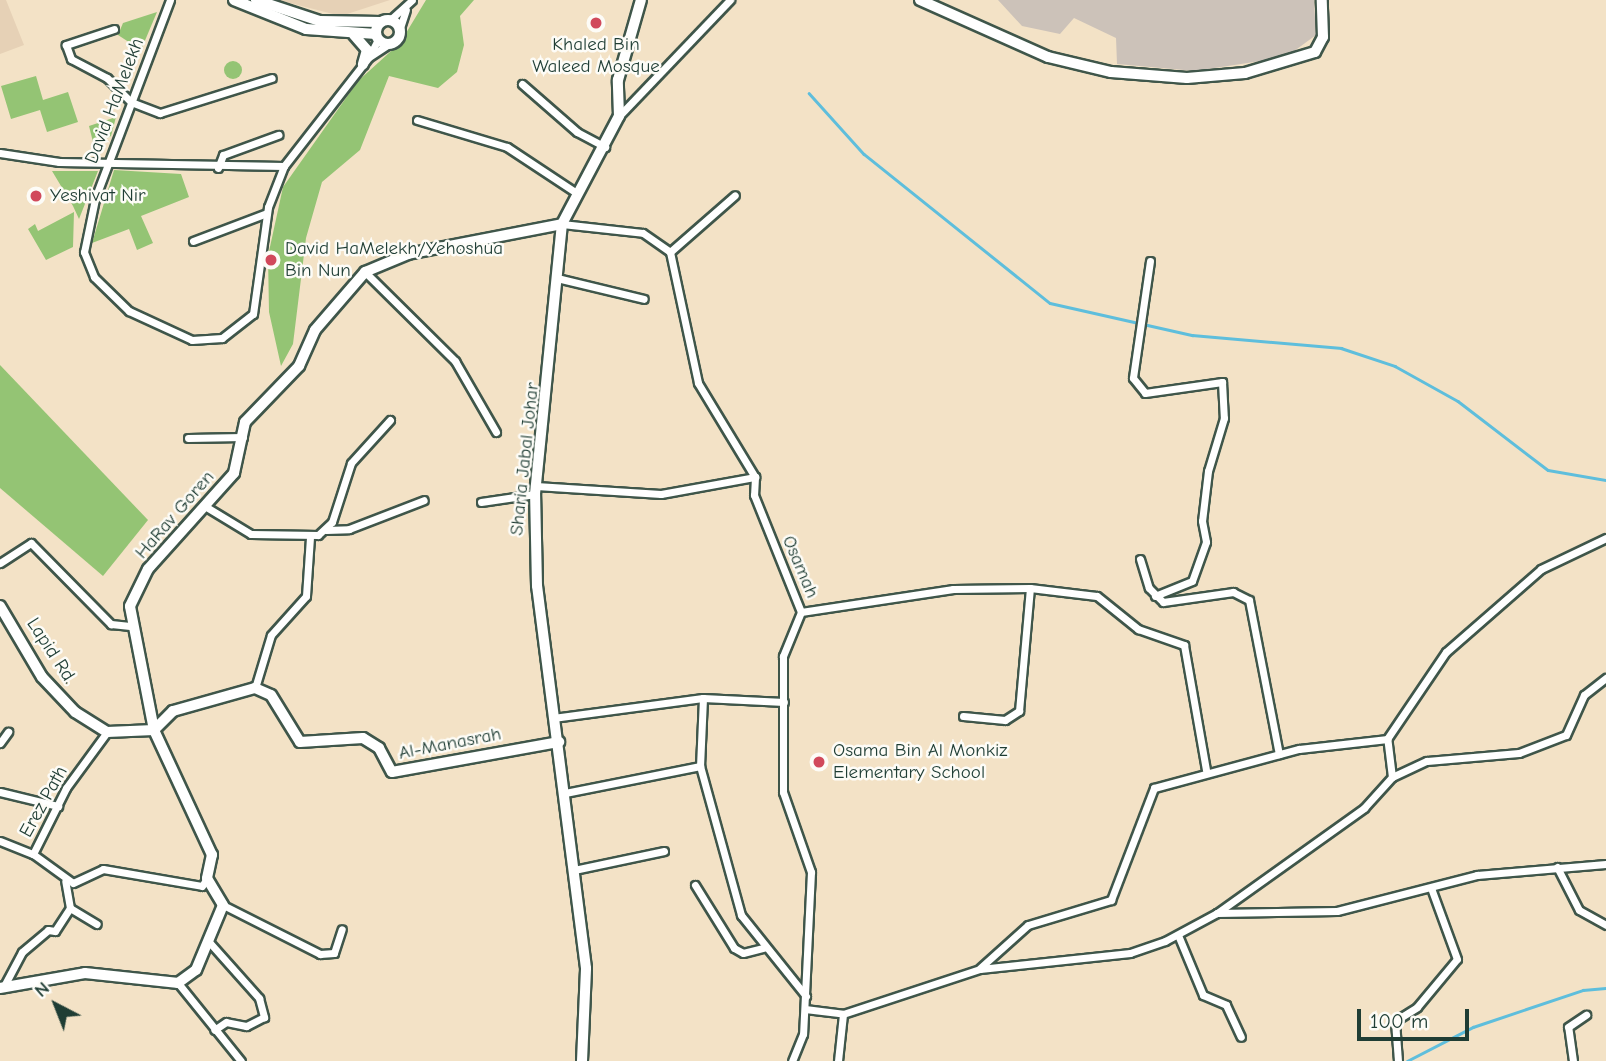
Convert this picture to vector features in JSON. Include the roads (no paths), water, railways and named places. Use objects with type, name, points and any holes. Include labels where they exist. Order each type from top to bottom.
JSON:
[{"type":"street","name":"David HaMelekh","points":[[170,0],[87,225],[89,267],[129,311],[182,337],[222,338],[253,314],[267,213],[284,166],[366,60],[377,37]]},
{"type":"street","points":[[234,0],[295,26],[377,37],[389,44],[398,39],[410,3]]},
{"type":"street","points":[[256,0],[320,21],[386,21],[400,28]]},
{"type":"street","name":"Sharia Jabal Johar","points":[[582,1061],[588,999],[559,742],[533,548],[536,490],[561,279],[562,224],[606,148],[619,116],[618,80],[641,0]]},
{"type":"street","points":[[619,116],[730,0]]},
{"type":"street","points":[[920,0],[935,3],[1048,57],[1111,72],[1187,78],[1256,70],[1315,52],[1323,37],[1322,0]]},
{"type":"street","points":[[377,37],[386,21],[410,3]]},
{"type":"street","points":[[114,29],[66,45],[75,63],[95,69],[131,102],[175,113],[272,78]]},
{"type":"street","points":[[346,33],[364,44],[366,60]]},
{"type":"street","name":"David HaMelekh","points":[[366,60],[389,44]]},
{"type":"street","points":[[522,83],[577,132],[606,148]]},
{"type":"street","points":[[417,120],[507,147],[578,194]]},
{"type":"street","points":[[218,167],[223,155],[278,135]]},
{"type":"street","points":[[0,153],[110,163],[218,167],[284,166]]},
{"type":"street","points":[[562,224],[643,233],[670,252],[735,195]]},
{"type":"street","points":[[193,241],[267,213]]},
{"type":"street","name":"HaRav Goren","points":[[208,878],[212,855],[154,730],[130,625],[130,606],[148,569],[208,508],[234,474],[244,422],[299,366],[315,330],[365,272],[408,254],[562,224]]},
{"type":"street","name":"Osamah","points":[[670,252],[698,383],[755,477],[754,495],[801,612],[784,650],[784,802],[811,872],[805,1009],[792,1061]]},
{"type":"street","points":[[1150,261],[1133,378],[1145,393],[1222,382],[1224,418],[1208,471],[1202,521],[1206,542],[1192,581],[1155,596]]},
{"type":"street","points":[[365,272],[455,361],[496,432]]},
{"type":"street","points":[[561,279],[644,299]]},
{"type":"street","points":[[326,530],[351,463],[390,420]]},
{"type":"street","points":[[188,438],[243,437]]},
{"type":"street","points":[[481,502],[536,490],[661,494],[755,477]]},
{"type":"street","points":[[208,508],[251,534],[310,538],[326,530],[349,529],[424,500]]},
{"type":"street","points":[[107,732],[154,730],[173,711],[256,688],[271,635],[306,596],[310,538]]},
{"type":"street","points":[[1392,777],[1387,739],[1456,642],[1541,569],[1606,538]]},
{"type":"street","points":[[0,563],[31,543],[111,624],[130,625]]},
{"type":"street","points":[[1140,559],[1155,596],[1173,604],[1233,592],[1247,598],[1279,754]]},
{"type":"street","points":[[801,612],[953,589],[1030,588],[1097,597],[1138,629],[1182,643],[1206,770]]},
{"type":"street","points":[[963,716],[1005,720],[1019,711],[1030,588]]},
{"type":"street","name":"Lapid Rd.","points":[[0,606],[57,695],[107,732]]},
{"type":"street","points":[[805,1009],[843,1014],[980,969],[1130,953],[1178,934],[1217,913],[1364,808],[1392,777],[1427,761],[1519,753],[1562,737],[1584,695],[1606,678]]},
{"type":"street","name":"Al-Manasrah","points":[[256,688],[271,695],[299,742],[363,738],[379,748],[392,772],[559,742]]},
{"type":"street","points":[[554,718],[703,698],[784,705],[785,694]]},
{"type":"street","points":[[703,698],[700,766],[741,915],[763,948],[806,996]]},
{"type":"street","points":[[0,743],[8,732]]},
{"type":"street","name":"Erez Path","points":[[33,854],[58,806],[107,732]]},
{"type":"street","points":[[980,969],[1028,925],[1109,901],[1154,788],[1206,770],[1279,754],[1387,739]]},
{"type":"street","points":[[565,793],[700,766]]},
{"type":"street","points":[[0,792],[58,806]]},
{"type":"street","points":[[0,841],[33,854],[65,881],[70,908],[55,932],[37,939],[2,987]]},
{"type":"street","points":[[574,870],[664,851]]},
{"type":"street","points":[[1217,913],[1337,911],[1477,875],[1606,864]]},
{"type":"street","points":[[1557,867],[1579,910],[1606,925]]},
{"type":"street","points":[[65,881],[103,869],[202,886],[208,878],[223,905],[320,954],[334,953],[342,929]]},
{"type":"street","points":[[695,885],[734,948],[743,953],[763,948]]},
{"type":"street","points":[[1398,1061],[1395,1021],[1417,1007],[1457,959],[1431,888]]},
{"type":"street","points":[[2,987],[92,973],[178,983],[196,970],[210,943],[223,905]]},
{"type":"street","points":[[70,908],[97,924]]},
{"type":"street","points":[[1178,934],[1203,995],[1237,1017],[1241,1037]]},
{"type":"street","points":[[210,943],[259,998],[264,1017],[214,1030]]},
{"type":"street","points":[[178,983],[242,1061]]},
{"type":"street","points":[[838,1061],[843,1014]]},
{"type":"street","points":[[1573,1061],[1569,1027],[1586,1015]]},
{"type":"waterway","points":[[809,93],[864,154],[1050,303],[1192,335],[1341,348],[1395,366],[1458,401],[1548,470],[1606,480]]},
{"type":"waterway","points":[[1407,1061],[1473,1027],[1583,990],[1606,988]]},
{"type":"place","name":"Khaled Bin Waleed Mosque","points":[[596,23]]},
{"type":"place","name":"Yeshivat Nir","points":[[36,196]]},
{"type":"place","name":"David HaMelekh/Yehoshua Bin Nun","points":[[271,260]]},
{"type":"place","name":"Osama Bin Al Monkiz Elementary School","points":[[819,762]]}]
